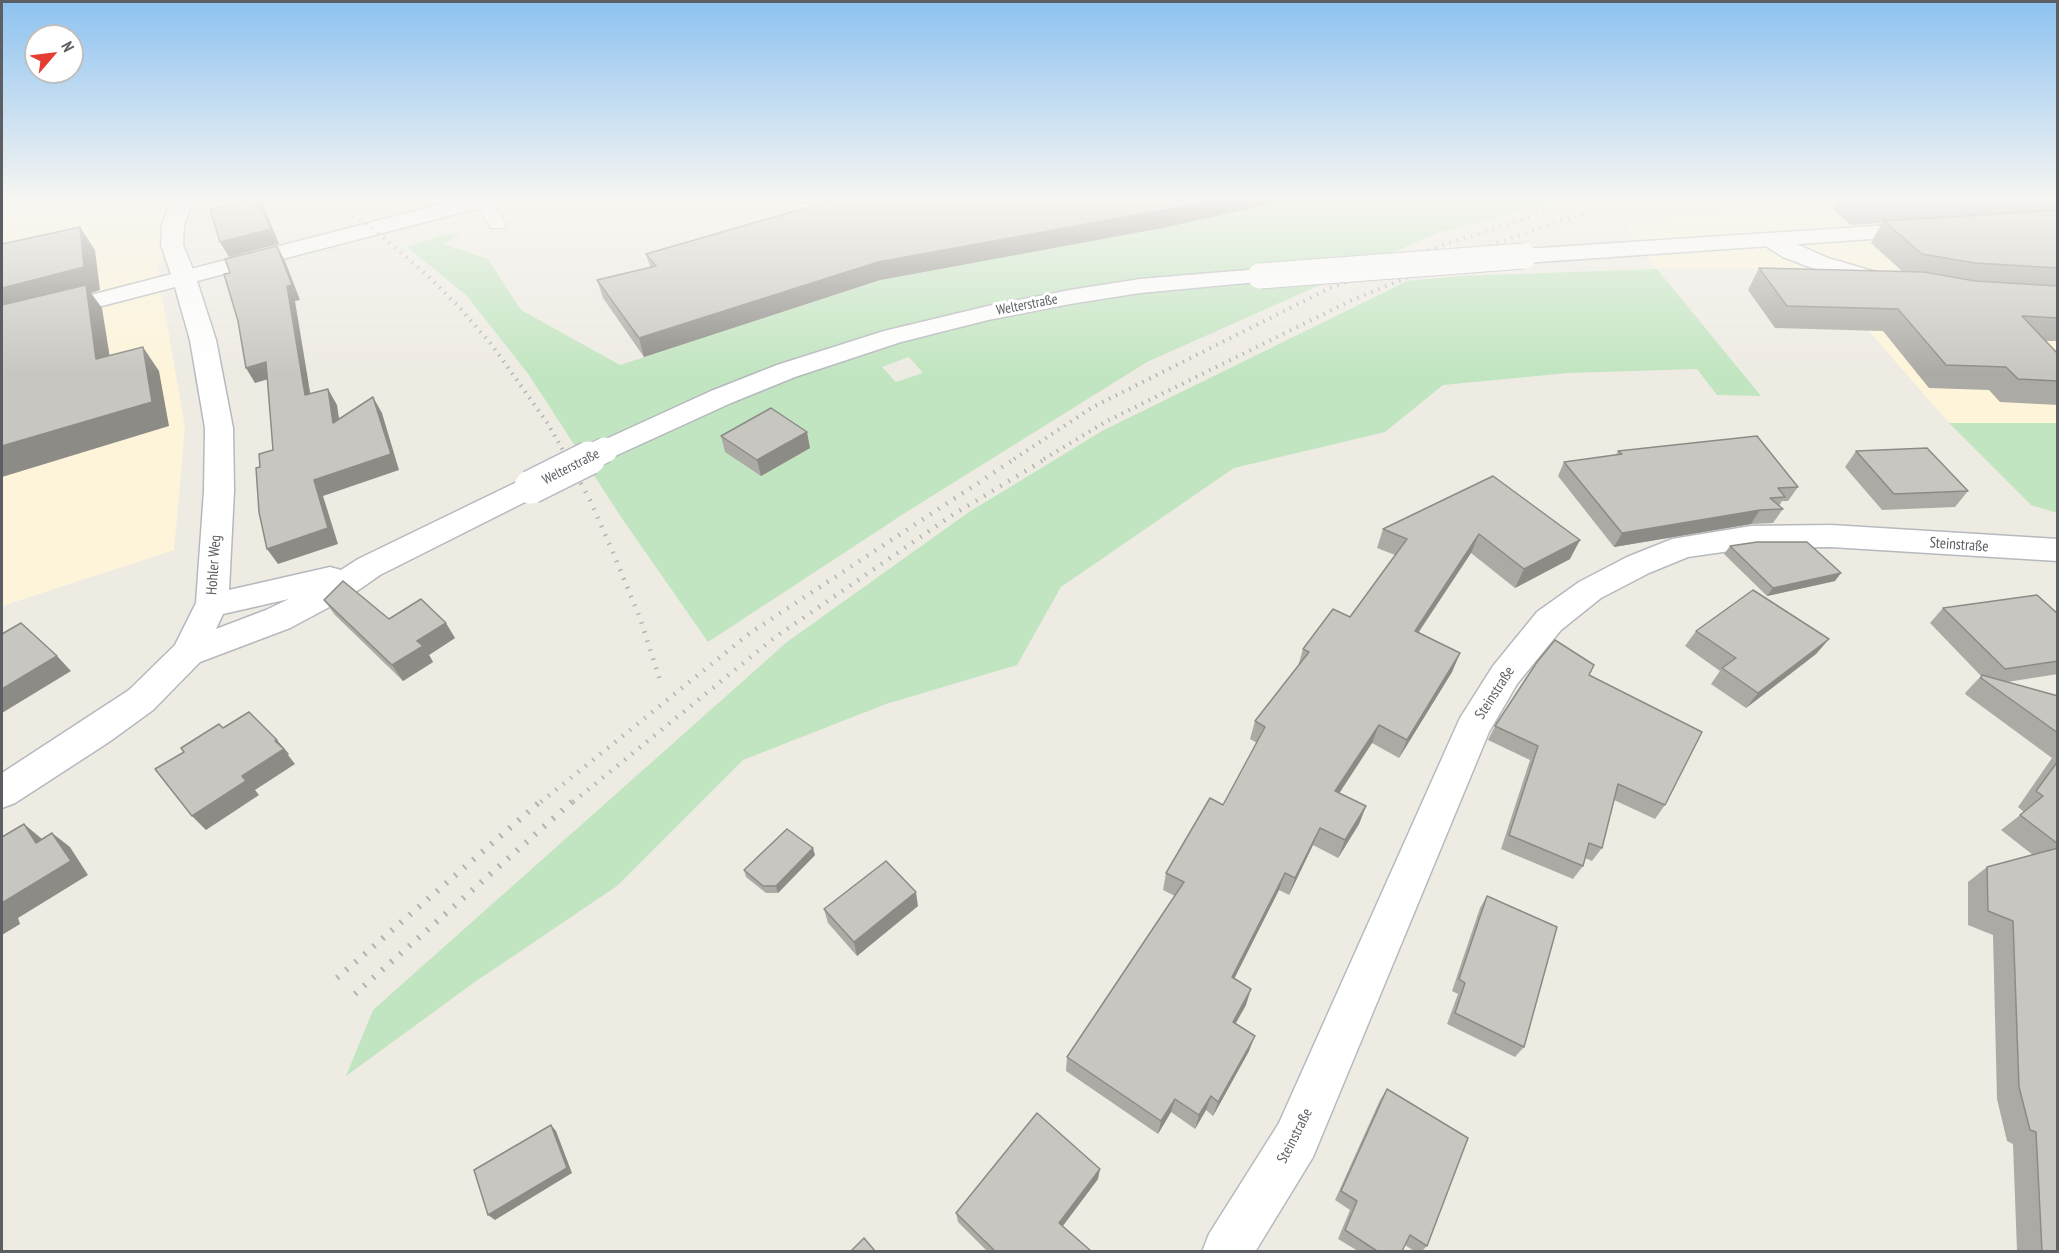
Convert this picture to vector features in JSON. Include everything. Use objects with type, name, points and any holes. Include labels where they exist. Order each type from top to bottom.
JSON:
[{"type":"street","name":"Hohler Weg","points":[[2,792],[96,732],[141,700],[188,653],[212,603],[219,491],[219,428],[203,340],[177,257]]},
{"type":"street","points":[[2,325],[260,257]]},
{"type":"street","name":"Welterstraße","points":[[188,653],[278,619],[339,588],[369,567],[605,450],[721,397],[786,371],[893,336],[988,313],[1140,286],[1505,257]]},
{"type":"street","points":[[1805,257],[1863,278],[1908,286]]},
{"type":"street","name":"Steinstraße","points":[[1227,1251],[1296,1140],[1473,728],[1505,675],[1549,621],[1590,590],[1638,565],[1683,547],[1751,537],[1831,536],[2058,550]]},
{"type":"street","name":"Welterstraße","points":[[212,603],[284,589],[369,567]]},
{"type":"shaded area","points":[[2,257],[163,257],[157,267],[185,427],[174,550],[2,606]]},
{"type":"shaded area","points":[[1649,257],[2057,257],[2057,423],[1949,423],[1815,269],[1657,269]]},
{"type":"green space","points":[[420,257],[488,259],[521,310],[620,365],[880,280],[994,257],[1382,257],[1147,362],[908,511],[708,642],[621,517],[529,375],[467,296]],"holes":[[[909,357],[923,373],[896,382],[882,367]]]},
{"type":"green space","points":[[1657,269],[1761,396],[1717,395],[1697,369],[1568,373],[1443,385],[1385,432],[1234,468],[1061,587],[1017,665],[886,704],[743,760],[617,886],[472,984],[346,1076],[373,1010],[787,642],[969,512],[1102,431],[1407,281],[1459,276]]},
{"type":"green space","points":[[1949,423],[2057,423],[2057,513],[2031,505]]},
{"type":"building","points":[[2,257],[83,257],[84,267],[2,288]]},
{"type":"building","points":[[281,257],[292,285],[287,286],[305,395],[328,389],[333,423],[373,397],[391,454],[314,480],[328,528],[267,549],[259,512],[256,468],[260,467],[259,454],[273,450],[266,362],[246,368],[238,321],[224,274],[230,273],[225,259]]},
{"type":"building","points":[[649,257],[903,257],[878,262],[639,338],[597,280],[656,266]]},
{"type":"building","points":[[1942,257],[2058,257],[2058,268],[1975,263]]},
{"type":"building","points":[[1759,268],[1924,272],[1975,281],[2058,286],[2058,318],[2022,316],[2058,354],[2058,381],[2018,379],[2006,367],[1946,365],[1898,309],[1787,306]]},
{"type":"building","points":[[86,285],[96,359],[143,347],[152,402],[2,446],[2,305]]},
{"type":"building","points":[[771,408],[807,432],[757,460],[721,436]]},
{"type":"building","points":[[1757,436],[1798,487],[1778,488],[1785,497],[1770,498],[1783,509],[1760,510],[1622,533],[1564,462],[1622,454],[1618,451]]},
{"type":"building","points":[[1927,448],[1968,491],[1894,494],[1856,451]]},
{"type":"building","points":[[1493,476],[1580,540],[1524,569],[1479,534],[1415,631],[1460,653],[1407,740],[1379,725],[1335,791],[1366,806],[1345,840],[1320,828],[1295,878],[1285,873],[1232,977],[1251,989],[1233,1022],[1255,1036],[1218,1102],[1211,1096],[1199,1115],[1175,1099],[1161,1121],[1067,1057],[1184,882],[1166,873],[1210,798],[1223,805],[1265,727],[1255,721],[1309,652],[1303,649],[1333,609],[1350,617],[1407,539],[1383,529]]},
{"type":"building","points":[[1757,542],[1807,542],[1841,573],[1773,588],[1730,546]]},
{"type":"building","points":[[343,581],[389,619],[421,599],[446,623],[417,641],[423,646],[392,665],[324,600]]},
{"type":"building","points":[[1753,590],[1829,639],[1758,693],[1722,668],[1736,658],[1696,631]]},
{"type":"building","points":[[2037,595],[2058,614],[2058,661],[2005,669],[1943,608]]},
{"type":"building","points":[[21,623],[57,656],[2,689],[2,634]]},
{"type":"building","points":[[1555,640],[1594,665],[1589,675],[1702,732],[1665,805],[1618,784],[1602,848],[1589,843],[1583,866],[1509,835],[1538,746],[1495,726],[1537,662]]},
{"type":"building","points":[[1982,675],[2058,696],[2058,733],[1981,678]]},
{"type":"building","points":[[249,712],[284,749],[242,776],[246,781],[192,816],[155,769],[184,752],[181,748],[219,724],[223,728]]},
{"type":"building","points":[[2058,761],[2058,844],[2020,815],[2043,796],[2036,791]]},
{"type":"building","points":[[24,824],[36,843],[52,833],[71,861],[2,903],[2,837]]},
{"type":"building","points":[[787,829],[813,848],[776,886],[763,886],[744,870]]},
{"type":"building","points":[[2058,848],[2058,1251],[2042,1251],[2036,1132],[2030,1130],[2019,1087],[2013,921],[1988,911],[1987,867]]},
{"type":"building","points":[[886,861],[916,892],[854,942],[824,909]]},
{"type":"building","points":[[1487,896],[1557,927],[1524,1047],[1455,1013],[1465,983],[1459,979]]},
{"type":"building","points":[[1387,1089],[1468,1138],[1427,1246],[1410,1235],[1402,1251],[1377,1251],[1345,1230],[1357,1201],[1341,1191]]},
{"type":"building","points":[[1037,1113],[1100,1169],[1059,1223],[1091,1251],[995,1251],[956,1213]]},
{"type":"building","points":[[551,1125],[567,1168],[488,1215],[474,1170]]},
{"type":"building","points":[[864,1238],[875,1251],[851,1251]]},
{"type":"railway","points":[[406,257],[460,308],[492,345],[548,424],[568,459]]},
{"type":"railway","points":[[1014,459],[1093,407],[1330,288],[1410,257]]},
{"type":"railway","points":[[1044,459],[1107,421],[1350,301],[1456,257]]},
{"type":"railway","points":[[567,458],[590,500],[612,550],[640,618],[660,680]]},
{"type":"railway","points":[[541,802],[750,633],[1016,458]]},
{"type":"railway","points":[[573,802],[774,638],[951,516],[1047,458]]},
{"type":"railway","points":[[337,978],[542,800]]},
{"type":"railway","points":[[355,994],[574,800]]}]
